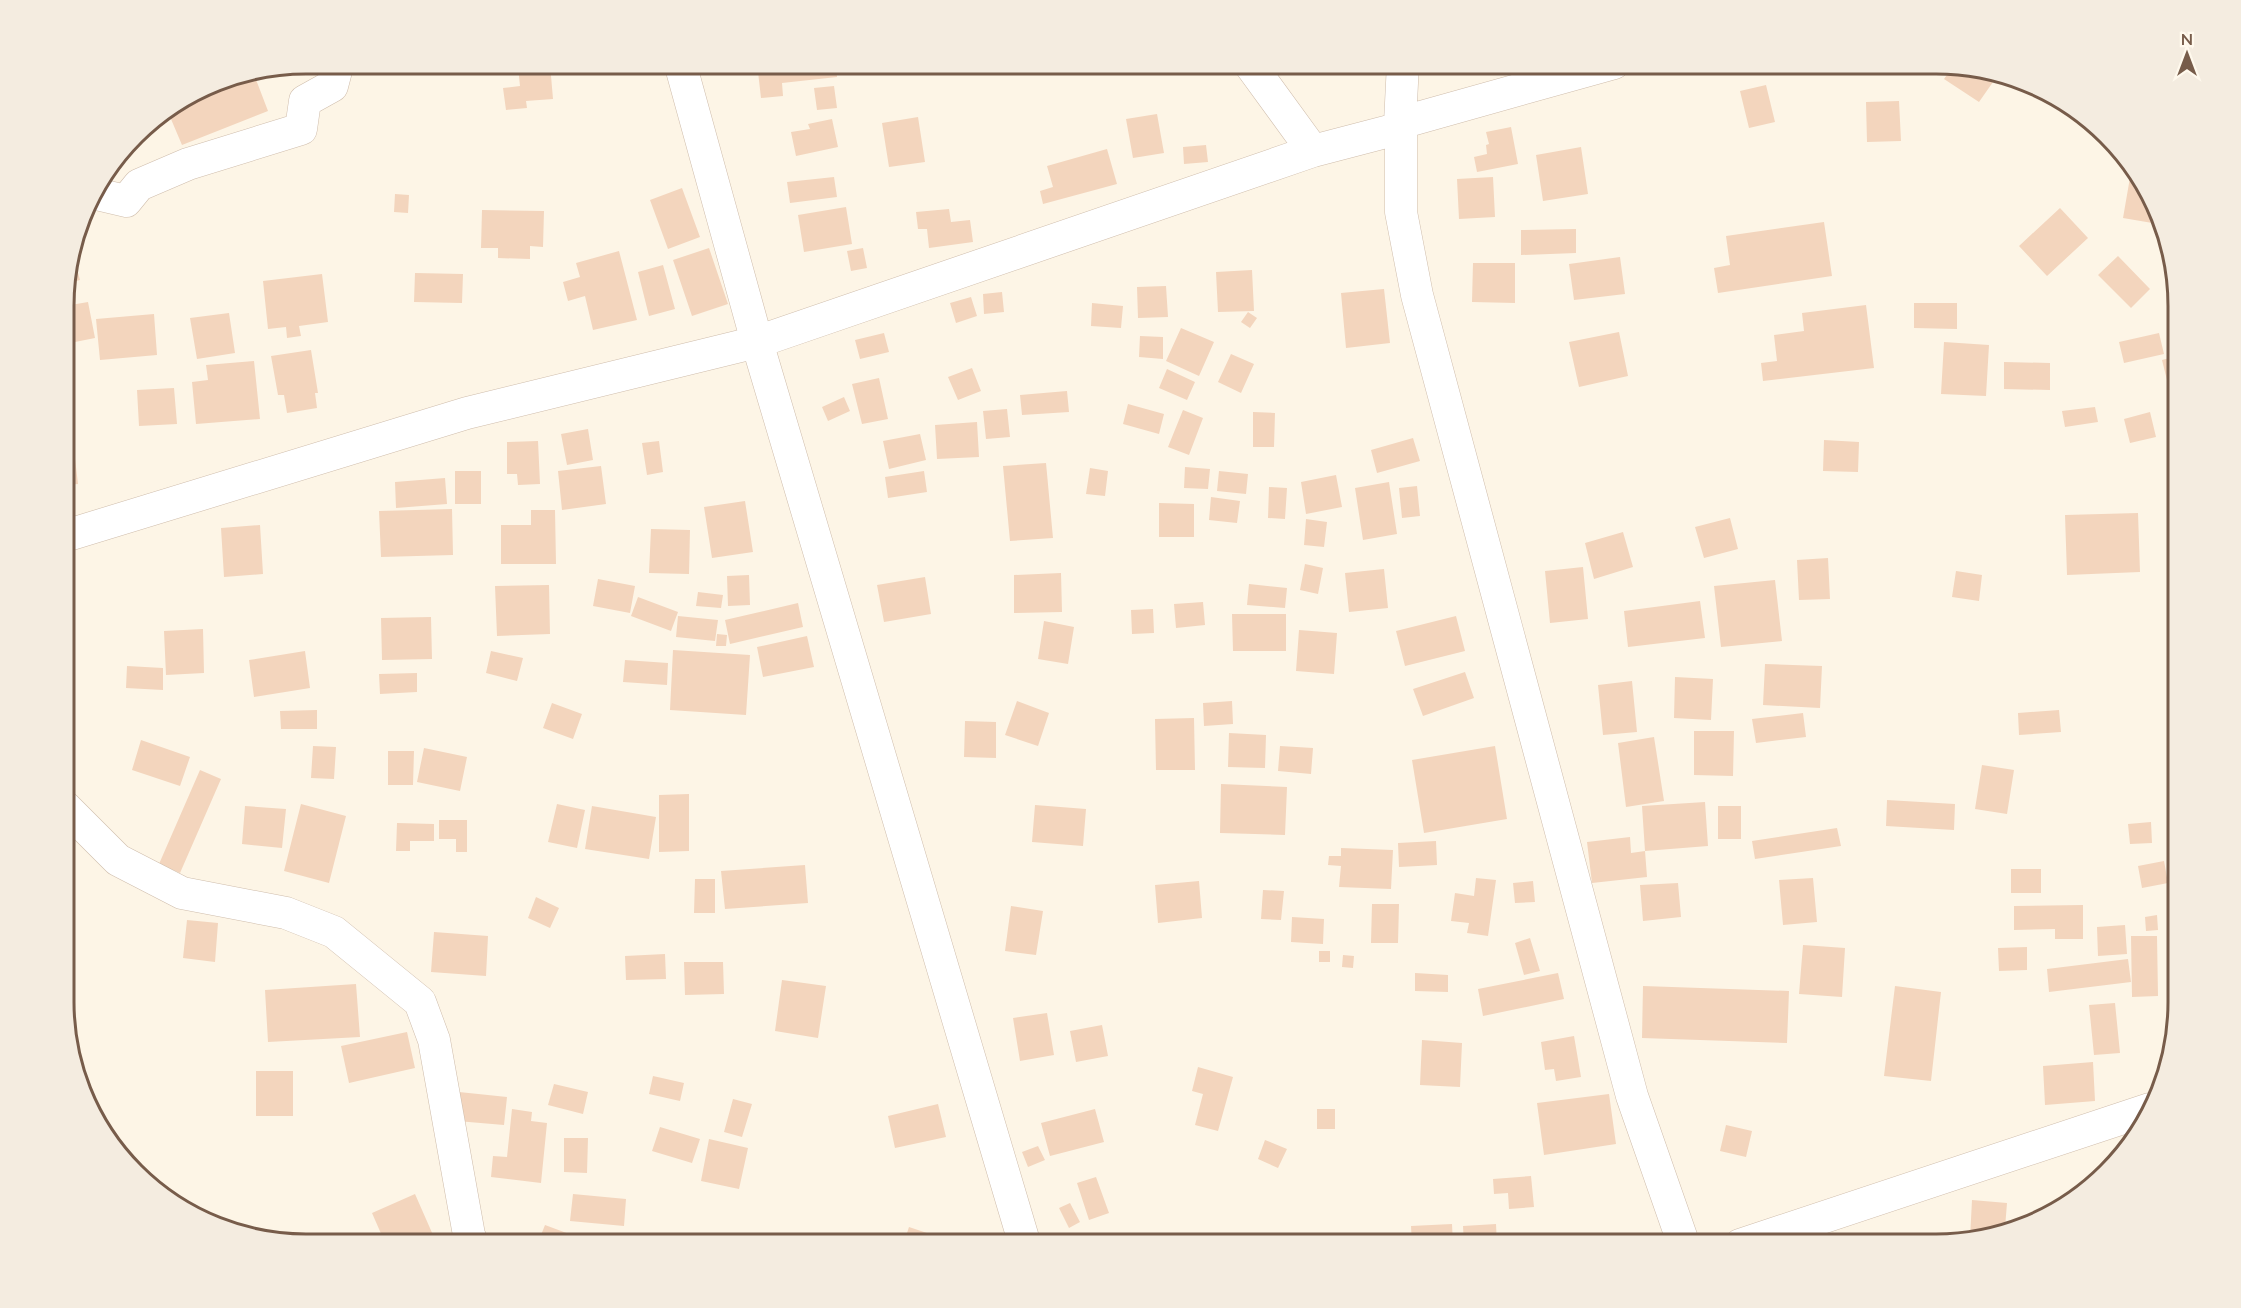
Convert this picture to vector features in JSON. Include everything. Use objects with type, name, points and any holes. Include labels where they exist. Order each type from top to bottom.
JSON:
[{"type":"street","points":[[102,195],[126,201],[139,185],[188,164],[301,129],[304,101],[332,86],[335,74]]},
{"type":"street","points":[[683,74],[757,342],[1022,1234]]},
{"type":"street","points":[[1257,74],[1313,151]]},
{"type":"street","points":[[1402,74],[1400,126],[1401,212],[1417,295],[1632,1096],[1680,1234]]},
{"type":"street","points":[[74,533],[467,413],[757,342],[1313,151],[1577,74]]},
{"type":"street","points":[[74,816],[118,860],[182,893],[286,913],[334,932],[420,1002],[434,1040],[469,1234]]},
{"type":"street","points":[[1773,1234],[2139,1113]]},
{"type":"building","points":[[519,74],[551,74],[553,99],[526,101],[527,108],[506,110],[503,88],[520,86]]},
{"type":"building","points":[[758,74],[837,74],[837,77],[782,83],[783,96],[761,98]]},
{"type":"building","points":[[1950,74],[1994,81],[1979,102],[1944,79]]},
{"type":"building","points":[[256,79],[268,111],[182,145],[170,117],[199,100]]},
{"type":"building","points":[[1766,85],[1775,122],[1749,128],[1740,91]]},
{"type":"building","points":[[834,86],[837,108],[817,110],[814,88]]},
{"type":"building","points":[[1899,101],[1901,141],[1867,142],[1866,102]]},
{"type":"building","points":[[1157,114],[1164,153],[1133,158],[1126,119]]},
{"type":"building","points":[[918,117],[925,162],[889,167],[882,123]]},
{"type":"building","points":[[832,119],[838,147],[796,156],[791,132],[810,129],[808,124]]},
{"type":"building","points":[[1511,127],[1518,164],[1477,172],[1474,157],[1487,154],[1486,145],[1489,144],[1486,132]]},
{"type":"building","points":[[1206,145],[1208,162],[1184,164],[1183,147]]},
{"type":"building","points":[[1581,147],[1588,194],[1543,201],[1536,155]]},
{"type":"building","points":[[1107,149],[1117,184],[1043,204],[1040,191],[1053,187],[1047,166]]},
{"type":"building","points":[[834,177],[837,197],[790,203],[787,182]]},
{"type":"building","points":[[1493,177],[1495,217],[1459,219],[1457,179]]},
{"type":"building","points":[[2130,180],[2144,203],[2152,223],[2123,218]]},
{"type":"building","points":[[682,188],[700,237],[668,249],[650,200]]},
{"type":"building","points":[[395,194],[409,195],[408,213],[394,212]]},
{"type":"building","points":[[846,207],[852,244],[804,252],[798,215]]},
{"type":"building","points":[[2060,208],[2088,238],[2047,276],[2019,246]]},
{"type":"building","points":[[949,209],[951,222],[970,220],[973,242],[929,248],[927,229],[918,229],[916,212]]},
{"type":"building","points":[[482,210],[544,211],[543,247],[530,246],[530,259],[498,258],[498,248],[481,248]]},
{"type":"building","points":[[1824,222],[1832,276],[1718,293],[1714,268],[1730,265],[1726,236]]},
{"type":"building","points":[[1576,229],[1576,253],[1521,255],[1521,230]]},
{"type":"building","points":[[709,248],[728,304],[692,316],[673,260]]},
{"type":"building","points":[[863,248],[867,268],[851,271],[847,251]]},
{"type":"building","points":[[619,251],[637,320],[593,330],[585,296],[568,301],[563,282],[580,277],[576,263]]},
{"type":"building","points":[[2118,256],[2150,289],[2131,308],[2098,275]]},
{"type":"building","points":[[1620,257],[1625,294],[1574,300],[1569,264]]},
{"type":"building","points":[[1473,263],[1515,263],[1515,303],[1472,302]]},
{"type":"building","points":[[663,265],[675,309],[649,316],[638,272]]},
{"type":"building","points":[[77,267],[80,280],[75,281]]},
{"type":"building","points":[[1252,270],[1254,311],[1218,312],[1216,272]]},
{"type":"building","points":[[415,273],[463,274],[462,303],[414,302]]},
{"type":"building","points":[[322,274],[328,322],[299,326],[301,336],[287,338],[286,327],[268,329],[263,281]]},
{"type":"building","points":[[1166,286],[1168,317],[1138,318],[1137,287]]},
{"type":"building","points":[[1384,289],[1390,343],[1346,348],[1341,293]]},
{"type":"building","points":[[1002,292],[1004,312],[984,314],[983,294]]},
{"type":"building","points":[[971,297],[977,316],[956,323],[950,303]]},
{"type":"building","points":[[88,302],[95,338],[74,342],[74,304]]},
{"type":"building","points":[[1092,303],[1123,306],[1121,328],[1091,326]]},
{"type":"building","points":[[1914,303],[1957,303],[1957,329],[1914,328]]},
{"type":"building","points":[[1866,305],[1874,368],[1763,381],[1761,363],[1777,361],[1774,335],[1804,331],[1802,313]]},
{"type":"building","points":[[1248,312],[1257,318],[1250,328],[1241,322]]},
{"type":"building","points":[[229,313],[235,353],[197,359],[190,318]]},
{"type":"building","points":[[154,314],[157,355],[100,360],[96,319]]},
{"type":"building","points":[[1181,328],[1214,342],[1199,376],[1166,361]]},
{"type":"building","points":[[1619,332],[1628,376],[1579,387],[1569,342]]},
{"type":"building","points":[[884,333],[889,352],[860,359],[855,340]]},
{"type":"building","points":[[2159,333],[2164,354],[2124,363],[2119,342]]},
{"type":"building","points":[[1140,336],[1163,337],[1163,359],[1139,357]]},
{"type":"building","points":[[1944,342],[1989,345],[1986,396],[1941,394]]},
{"type":"building","points":[[311,350],[318,393],[315,393],[317,408],[287,413],[284,395],[278,395],[271,356]]},
{"type":"building","points":[[1231,354],[1254,364],[1241,393],[1218,382]]},
{"type":"building","points":[[2168,358],[2168,384],[2162,360]]},
{"type":"building","points":[[254,361],[260,419],[196,424],[192,382],[208,380],[206,365]]},
{"type":"building","points":[[2004,362],[2050,363],[2050,390],[2004,389]]},
{"type":"building","points":[[972,368],[981,391],[958,400],[948,377]]},
{"type":"building","points":[[1167,369],[1195,382],[1187,400],[1159,388]]},
{"type":"building","points":[[879,378],[888,419],[862,424],[852,384]]},
{"type":"building","points":[[174,388],[177,424],[139,426],[137,390]]},
{"type":"building","points":[[1067,391],[1069,412],[1022,415],[1020,395]]},
{"type":"building","points":[[844,397],[850,411],[828,421],[822,407]]},
{"type":"building","points":[[1128,404],[1164,414],[1159,434],[1123,424]]},
{"type":"building","points":[[2095,407],[2098,422],[2065,427],[2062,411]]},
{"type":"building","points":[[1007,409],[1010,437],[986,439],[983,411]]},
{"type":"building","points":[[1183,410],[1203,418],[1189,455],[1168,447]]},
{"type":"building","points":[[1253,412],[1275,413],[1274,447],[1253,447]]},
{"type":"building","points":[[2150,412],[2156,437],[2130,443],[2124,419]]},
{"type":"building","points":[[977,422],[979,457],[937,459],[935,425]]},
{"type":"building","points":[[588,429],[593,460],[567,465],[561,434]]},
{"type":"building","points":[[920,434],[926,460],[889,469],[883,441]]},
{"type":"building","points":[[1413,438],[1420,461],[1377,473],[1371,450]]},
{"type":"building","points":[[1824,440],[1859,442],[1858,472],[1823,471]]},
{"type":"building","points":[[538,441],[540,484],[518,485],[517,474],[507,474],[507,442]]},
{"type":"building","points":[[659,441],[663,472],[647,475],[642,443]]},
{"type":"building","points":[[74,450],[78,484],[74,484]]},
{"type":"building","points":[[1046,463],[1053,538],[1010,541],[1003,466]]},
{"type":"building","points":[[601,466],[606,504],[562,510],[558,471]]},
{"type":"building","points":[[1185,467],[1210,469],[1208,489],[1184,488]]},
{"type":"building","points":[[1090,468],[1108,471],[1105,496],[1086,494]]},
{"type":"building","points":[[455,471],[481,471],[481,504],[455,504]]},
{"type":"building","points":[[924,471],[927,492],[888,498],[885,477]]},
{"type":"building","points":[[1219,471],[1248,474],[1246,494],[1217,491]]},
{"type":"building","points":[[1336,475],[1342,507],[1306,514],[1301,482]]},
{"type":"building","points":[[445,478],[447,504],[396,508],[395,482]]},
{"type":"building","points":[[1389,482],[1397,534],[1363,540],[1355,488]]},
{"type":"building","points":[[1417,486],[1420,516],[1402,518],[1399,488]]},
{"type":"building","points":[[1269,487],[1287,488],[1285,519],[1268,518]]},
{"type":"building","points":[[1211,497],[1240,501],[1237,523],[1209,520]]},
{"type":"building","points":[[745,501],[753,552],[712,558],[704,507]]},
{"type":"building","points":[[1159,503],[1194,504],[1194,537],[1159,537]]},
{"type":"building","points":[[452,509],[453,555],[381,557],[379,511]]},
{"type":"building","points":[[531,510],[555,510],[556,564],[501,564],[501,525],[531,525]]},
{"type":"building","points":[[2138,513],[2140,572],[2067,575],[2065,515]]},
{"type":"building","points":[[1730,518],[1738,549],[1704,558],[1695,527]]},
{"type":"building","points":[[1306,519],[1327,522],[1324,547],[1304,545]]},
{"type":"building","points":[[260,525],[263,574],[224,577],[221,528]]},
{"type":"building","points":[[651,529],[690,530],[689,574],[649,573]]},
{"type":"building","points":[[1623,532],[1633,567],[1594,579],[1585,543]]},
{"type":"building","points":[[1828,558],[1830,599],[1799,600],[1797,560]]},
{"type":"building","points":[[1305,564],[1323,568],[1318,594],[1300,590]]},
{"type":"building","points":[[1583,567],[1588,619],[1550,623],[1545,571]]},
{"type":"building","points":[[1384,569],[1388,608],[1349,612],[1345,573]]},
{"type":"building","points":[[1956,571],[1982,575],[1979,601],[1952,597]]},
{"type":"building","points":[[1061,573],[1062,612],[1014,613],[1014,575]]},
{"type":"building","points":[[749,575],[750,605],[728,606],[727,576]]},
{"type":"building","points":[[925,577],[931,614],[884,622],[877,585]]},
{"type":"building","points":[[598,579],[635,586],[630,613],[593,606]]},
{"type":"building","points":[[1775,580],[1782,641],[1721,647],[1714,586]]},
{"type":"building","points":[[1249,584],[1287,588],[1285,608],[1247,605]]},
{"type":"building","points":[[549,585],[550,634],[497,636],[495,586]]},
{"type":"building","points":[[698,592],[723,595],[721,608],[696,606]]},
{"type":"building","points":[[638,597],[678,612],[671,631],[631,616]]},
{"type":"building","points":[[1700,601],[1705,638],[1628,647],[1624,611]]},
{"type":"building","points":[[1203,602],[1205,625],[1176,628],[1174,604]]},
{"type":"building","points":[[798,603],[803,627],[730,644],[725,620]]},
{"type":"building","points":[[1153,609],[1154,633],[1132,634],[1131,610]]},
{"type":"building","points":[[1232,614],[1286,614],[1286,651],[1233,651]]},
{"type":"building","points":[[678,616],[718,620],[715,641],[676,637]]},
{"type":"building","points":[[1456,616],[1465,651],[1405,666],[1396,631]]},
{"type":"building","points":[[431,617],[432,659],[382,660],[381,618]]},
{"type":"building","points":[[1044,621],[1074,627],[1068,664],[1038,659]]},
{"type":"building","points":[[203,629],[204,673],[166,675],[164,631]]},
{"type":"building","points":[[1299,630],[1337,633],[1334,674],[1296,671]]},
{"type":"building","points":[[717,634],[727,635],[726,646],[716,646]]},
{"type":"building","points":[[807,636],[814,667],[763,677],[757,647]]},
{"type":"building","points":[[673,650],[750,655],[746,715],[670,710]]},
{"type":"building","points":[[305,651],[310,688],[254,697],[249,660]]},
{"type":"building","points":[[491,651],[523,658],[517,681],[486,673]]},
{"type":"building","points":[[625,660],[668,663],[667,685],[623,682]]},
{"type":"building","points":[[1765,664],[1822,666],[1820,708],[1763,705]]},
{"type":"building","points":[[127,666],[163,668],[163,690],[126,688]]},
{"type":"building","points":[[1465,672],[1474,698],[1423,716],[1413,689]]},
{"type":"building","points":[[417,673],[417,692],[380,694],[379,674]]},
{"type":"building","points":[[1675,677],[1713,679],[1711,720],[1674,718]]},
{"type":"building","points":[[1632,681],[1637,732],[1603,735],[1598,685]]},
{"type":"building","points":[[1017,701],[1049,713],[1038,746],[1005,735]]},
{"type":"building","points":[[1232,701],[1233,724],[1204,726],[1203,703]]},
{"type":"building","points":[[552,703],[582,714],[573,739],[543,728]]},
{"type":"building","points":[[317,710],[317,729],[281,729],[280,711]]},
{"type":"building","points":[[2059,710],[2061,732],[2019,735],[2018,713]]},
{"type":"building","points":[[1803,713],[1806,737],[1756,743],[1752,719]]},
{"type":"building","points":[[1194,718],[1195,770],[1156,770],[1155,719]]},
{"type":"building","points":[[965,721],[996,722],[996,758],[964,757]]},
{"type":"building","points":[[1694,731],[1734,731],[1733,776],[1694,775]]},
{"type":"building","points":[[1229,733],[1266,735],[1265,768],[1228,767]]},
{"type":"building","points":[[1654,737],[1664,801],[1626,807],[1618,743]]},
{"type":"building","points":[[141,740],[190,757],[180,786],[132,770]]},
{"type":"building","points":[[313,746],[336,747],[334,779],[311,778]]},
{"type":"building","points":[[1280,746],[1313,748],[1311,774],[1278,771]]},
{"type":"building","points":[[1495,746],[1507,819],[1424,833],[1412,760]]},
{"type":"building","points":[[424,748],[467,757],[460,791],[417,782]]},
{"type":"building","points":[[388,751],[414,751],[413,785],[388,785]]},
{"type":"building","points":[[1982,765],[2014,770],[2007,814],[1975,809]]},
{"type":"building","points":[[200,770],[221,779],[180,873],[159,864]]},
{"type":"building","points":[[1221,784],[1287,787],[1285,835],[1220,833]]},
{"type":"building","points":[[689,794],[689,851],[659,852],[659,795]]},
{"type":"building","points":[[1887,800],[1955,804],[1954,830],[1886,826]]},
{"type":"building","points":[[1705,802],[1708,846],[1645,851],[1642,806]]},
{"type":"building","points":[[301,804],[346,816],[329,883],[284,871]]},
{"type":"building","points":[[557,804],[585,810],[577,848],[548,842]]},
{"type":"building","points":[[1035,805],[1086,809],[1083,846],[1032,842]]},
{"type":"building","points":[[245,806],[286,809],[282,848],[242,844]]},
{"type":"building","points":[[592,806],[656,817],[649,859],[585,849]]},
{"type":"building","points":[[1718,806],[1741,806],[1741,839],[1718,839]]},
{"type":"building","points":[[439,820],[467,820],[467,852],[456,852],[456,839],[439,839]]},
{"type":"building","points":[[2151,822],[2152,843],[2130,844],[2128,824]]},
{"type":"building","points":[[397,823],[434,824],[434,841],[410,841],[410,851],[396,851]]},
{"type":"building","points":[[1837,828],[1841,846],[1755,859],[1752,841]]},
{"type":"building","points":[[1630,837],[1631,853],[1645,851],[1647,877],[1592,883],[1587,842]]},
{"type":"building","points":[[1436,841],[1437,865],[1399,867],[1398,843]]},
{"type":"building","points":[[1341,848],[1393,850],[1391,889],[1339,887],[1341,866],[1328,865],[1329,856],[1341,856]]},
{"type":"building","points":[[2164,861],[2168,883],[2142,888],[2138,866]]},
{"type":"building","points":[[805,865],[808,903],[725,909],[721,871]]},
{"type":"building","points":[[2011,869],[2041,869],[2041,893],[2011,893]]},
{"type":"building","points":[[1476,878],[1496,880],[1488,936],[1467,933],[1469,923],[1451,921],[1455,893],[1474,896]]},
{"type":"building","points":[[1813,878],[1817,922],[1783,925],[1779,880]]},
{"type":"building","points":[[695,879],[715,879],[715,913],[694,913]]},
{"type":"building","points":[[1199,881],[1202,918],[1158,923],[1155,885]]},
{"type":"building","points":[[1533,881],[1535,902],[1515,903],[1513,883]]},
{"type":"building","points":[[1678,883],[1681,917],[1643,921],[1640,885]]},
{"type":"building","points":[[1263,890],[1284,891],[1281,920],[1261,919]]},
{"type":"building","points":[[536,897],[559,908],[550,928],[528,918]]},
{"type":"building","points":[[1372,904],[1399,904],[1398,943],[1371,943]]},
{"type":"building","points":[[2083,905],[2083,939],[2055,939],[2055,929],[2014,930],[2014,906]]},
{"type":"building","points":[[1011,906],[1043,911],[1036,955],[1005,951]]},
{"type":"building","points":[[2157,915],[2158,930],[2146,931],[2145,917]]},
{"type":"building","points":[[1292,917],[1324,919],[1323,944],[1291,942]]},
{"type":"building","points":[[187,920],[218,923],[215,962],[183,958]]},
{"type":"building","points":[[2125,925],[2127,954],[2098,956],[2097,927]]},
{"type":"building","points":[[434,932],[488,936],[486,976],[431,972]]},
{"type":"building","points":[[2131,936],[2157,936],[2158,996],[2132,997]]},
{"type":"building","points":[[1530,938],[1540,971],[1524,975],[1515,943]]},
{"type":"building","points":[[1803,945],[1845,948],[1842,997],[1799,994]]},
{"type":"building","points":[[2027,947],[2027,970],[1999,971],[1998,948]]},
{"type":"building","points":[[1319,951],[1330,951],[1330,962],[1319,962]]},
{"type":"building","points":[[665,954],[666,979],[626,980],[625,956]]},
{"type":"building","points":[[1343,955],[1354,956],[1353,968],[1342,967]]},
{"type":"building","points":[[2128,959],[2131,982],[2049,992],[2047,969]]},
{"type":"building","points":[[684,962],[723,962],[724,994],[685,995]]},
{"type":"building","points":[[1415,973],[1448,975],[1448,992],[1415,991]]},
{"type":"building","points":[[1558,973],[1564,999],[1483,1016],[1478,989]]},
{"type":"building","points":[[782,980],[826,986],[818,1038],[775,1031]]},
{"type":"building","points":[[356,984],[360,1037],[268,1042],[265,990]]},
{"type":"building","points":[[1643,986],[1789,991],[1787,1043],[1642,1038]]},
{"type":"building","points":[[1895,986],[1941,992],[1931,1081],[1884,1076]]},
{"type":"building","points":[[2115,1003],[2120,1053],[2094,1055],[2089,1005]]},
{"type":"building","points":[[1047,1013],[1054,1055],[1020,1061],[1013,1018]]},
{"type":"building","points":[[1102,1025],[1108,1056],[1076,1062],[1070,1031]]},
{"type":"building","points":[[407,1032],[415,1068],[349,1083],[341,1046]]},
{"type":"building","points":[[1574,1036],[1581,1077],[1556,1081],[1554,1069],[1545,1070],[1541,1042]]},
{"type":"building","points":[[1422,1040],[1462,1043],[1460,1087],[1420,1085]]},
{"type":"building","points":[[2093,1062],[2095,1101],[2045,1105],[2043,1066]]},
{"type":"building","points":[[1198,1067],[1233,1077],[1218,1131],[1195,1125],[1203,1094],[1192,1091]]},
{"type":"building","points":[[256,1071],[293,1071],[293,1116],[256,1116]]},
{"type":"building","points":[[653,1076],[684,1083],[680,1101],[649,1094]]},
{"type":"building","points":[[554,1084],[588,1092],[583,1114],[548,1105]]},
{"type":"building","points":[[459,1092],[507,1097],[504,1125],[457,1121]]},
{"type":"building","points":[[1609,1094],[1616,1144],[1544,1155],[1537,1103]]},
{"type":"building","points":[[733,1099],[752,1104],[742,1137],[724,1132]]},
{"type":"building","points":[[938,1104],[946,1137],[895,1148],[888,1116]]},
{"type":"building","points":[[512,1109],[532,1112],[531,1121],[547,1123],[541,1183],[491,1177],[493,1156],[507,1157]]},
{"type":"building","points":[[1095,1109],[1104,1142],[1050,1156],[1041,1123]]},
{"type":"building","points":[[1317,1109],[1335,1109],[1335,1129],[1317,1129]]},
{"type":"building","points":[[1726,1125],[1752,1131],[1746,1157],[1720,1151]]},
{"type":"building","points":[[660,1127],[700,1139],[692,1163],[652,1151]]},
{"type":"building","points":[[564,1138],[588,1138],[587,1173],[564,1172]]},
{"type":"building","points":[[709,1139],[748,1148],[739,1189],[701,1181]]},
{"type":"building","points":[[1265,1140],[1287,1149],[1278,1168],[1258,1159]]},
{"type":"building","points":[[1038,1146],[1045,1160],[1028,1167],[1022,1152]]},
{"type":"building","points":[[1531,1176],[1534,1207],[1509,1209],[1508,1193],[1494,1194],[1493,1179]]},
{"type":"building","points":[[1096,1177],[1109,1213],[1089,1220],[1077,1183]]},
{"type":"building","points":[[415,1194],[433,1234],[381,1234],[372,1213]]},
{"type":"building","points":[[573,1194],[626,1199],[624,1226],[570,1221]]},
{"type":"building","points":[[1972,1200],[2007,1203],[2005,1224],[1970,1232]]},
{"type":"building","points":[[1070,1203],[1080,1222],[1069,1228],[1059,1208]]},
{"type":"building","points":[[1452,1224],[1452,1234],[1411,1234],[1411,1226]]},
{"type":"building","points":[[1496,1224],[1496,1234],[1463,1234],[1463,1226]]},
{"type":"building","points":[[545,1225],[569,1234],[541,1234]]},
{"type":"building","points":[[909,1227],[930,1234],[907,1234]]}]
